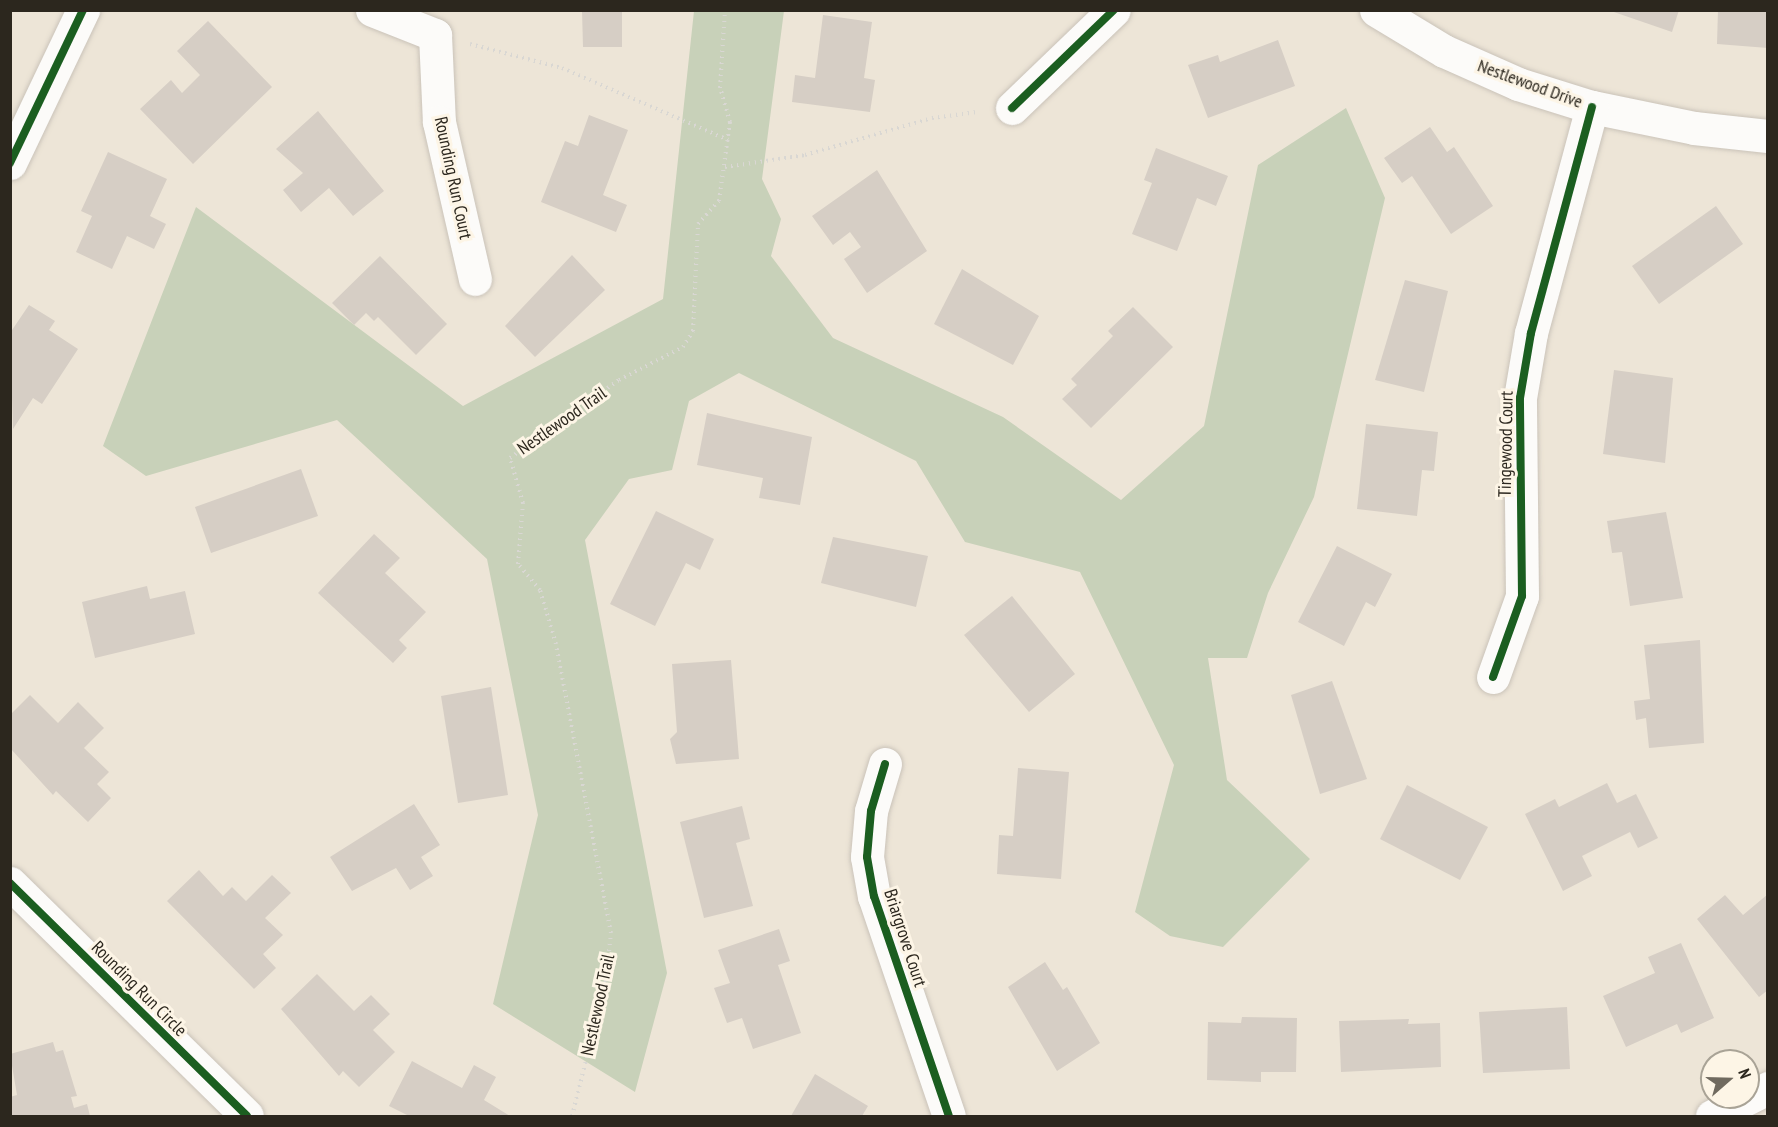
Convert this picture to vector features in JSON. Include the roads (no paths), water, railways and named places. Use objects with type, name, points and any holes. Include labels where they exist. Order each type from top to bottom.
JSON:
[{"type":"street","points":[[10,163],[83,10]]},
{"type":"street","name":"Rounding Run Court","points":[[372,10],[435,35],[439,122],[474,279]]},
{"type":"street","points":[[1012,108],[1114,10]]},
{"type":"street","name":"Nestlewood Drive","points":[[1376,10],[1486,70],[1592,107],[1694,128],[1767,136]]},
{"type":"street","name":"Tingewood Court","points":[[1493,677],[1522,596],[1520,398],[1531,333],[1592,107]]},
{"type":"street","name":"Briargrove Court","points":[[885,764],[868,845],[874,896],[949,1116]]},
{"type":"street","name":"Rounding Run Circle","points":[[10,883],[242,1115]]},
{"type":"street","points":[[1712,1116],[1767,1088]]}]
